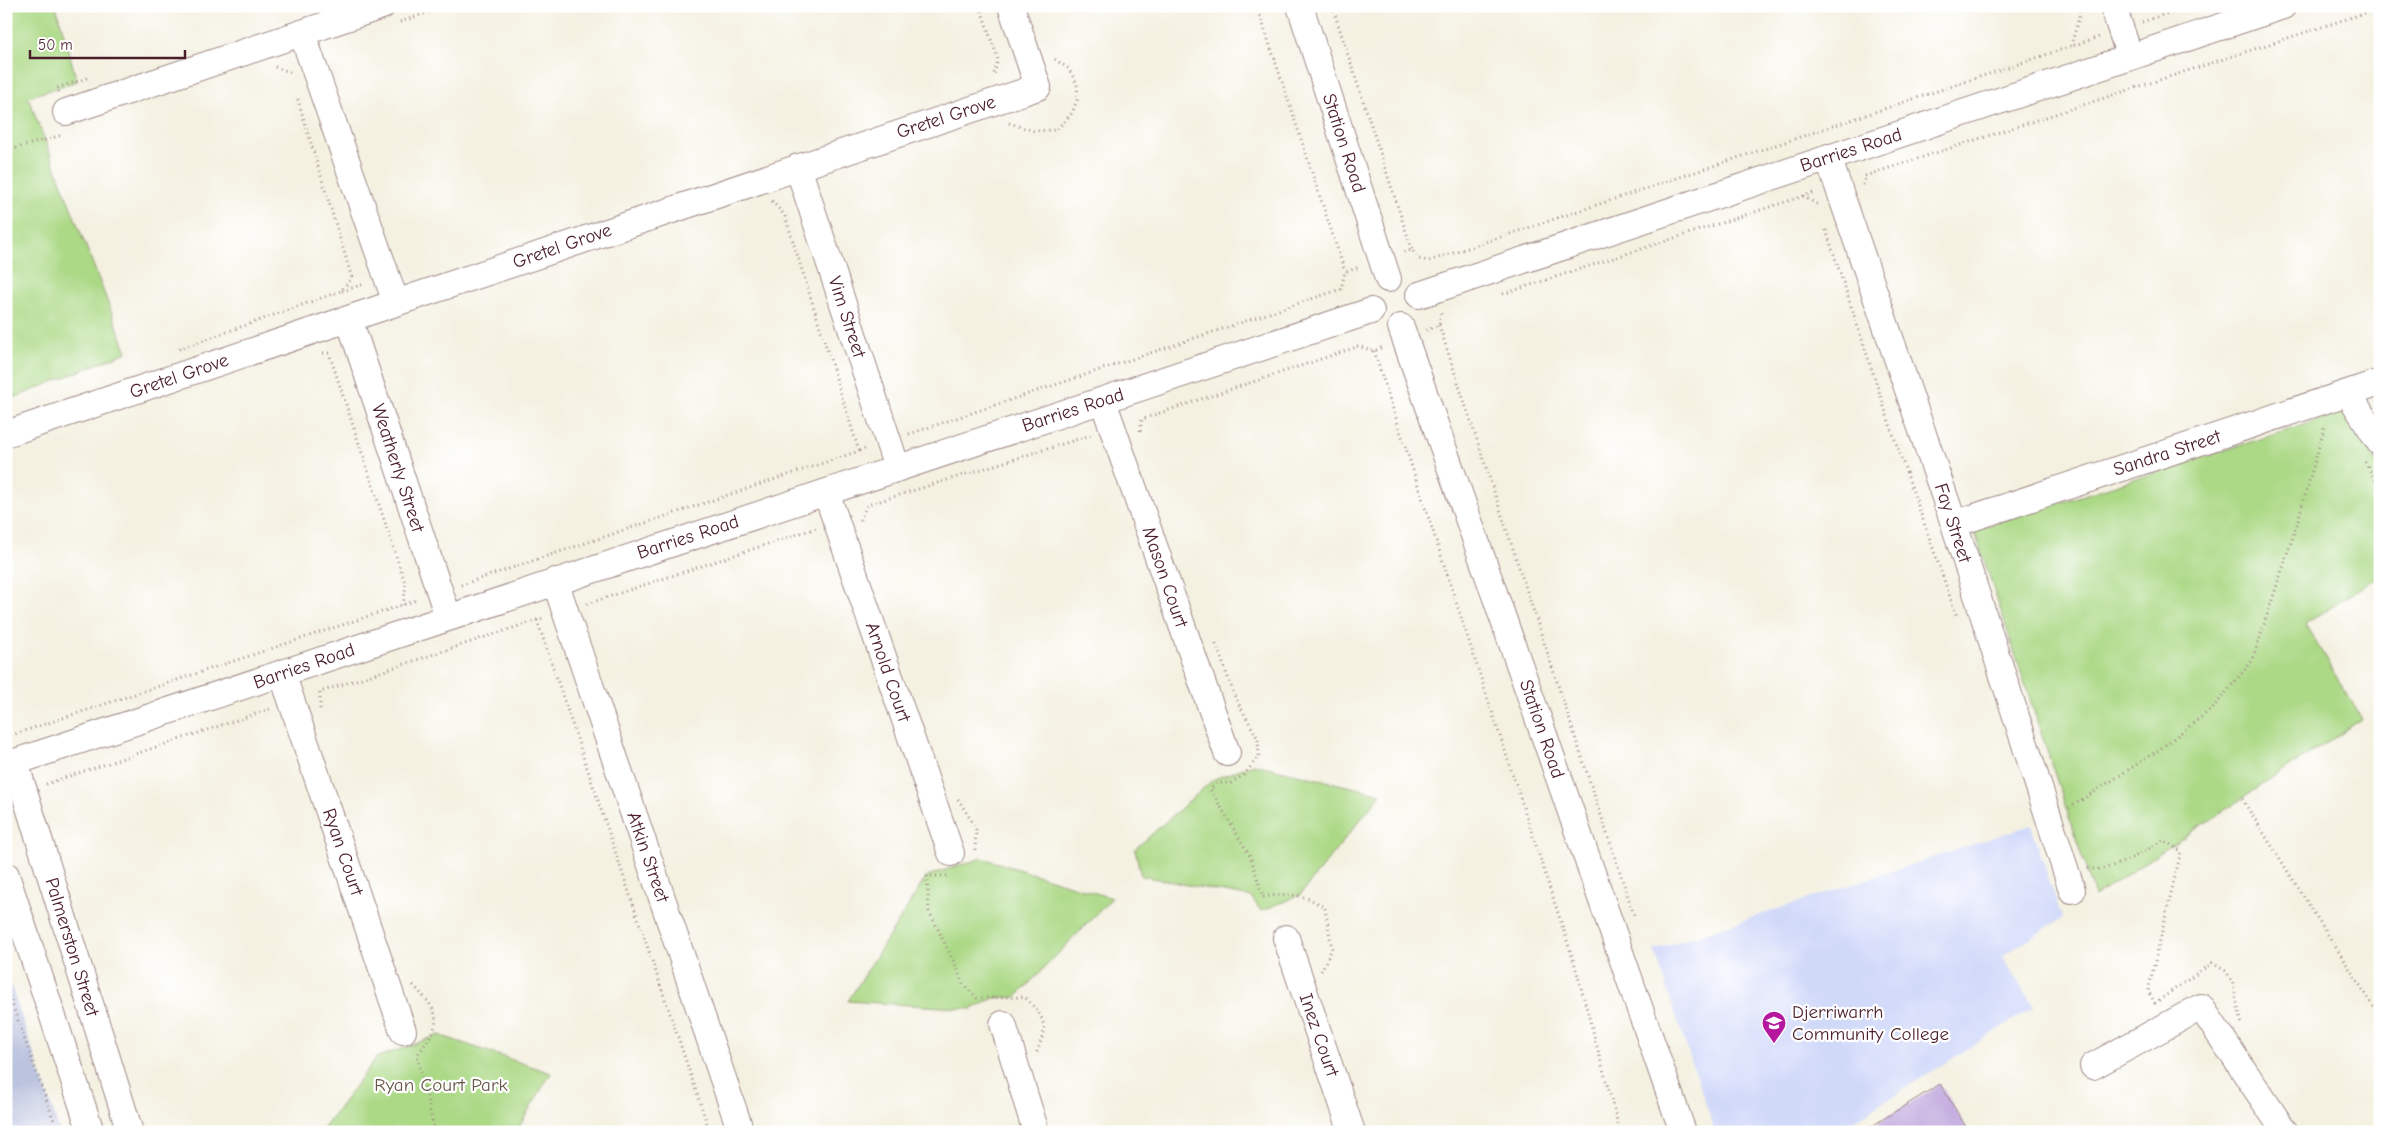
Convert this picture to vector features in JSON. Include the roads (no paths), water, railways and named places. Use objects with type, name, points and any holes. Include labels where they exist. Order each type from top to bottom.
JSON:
[{"type":"street","points":[[66,112],[382,6]]},
{"type":"street","name":"Gretel Grove","points":[[6,434],[1038,87],[1012,6]]},
{"type":"street","name":"Station Road","points":[[1300,6],[1385,269]]},
{"type":"street","name":"Barries Road","points":[[1419,295],[2283,6]]},
{"type":"street","points":[[2117,18],[2130,58]]},
{"type":"street","points":[[302,33],[396,303]]},
{"type":"street","name":"Fay Street","points":[[1828,157],[1850,188],[1954,524],[2072,890]]},
{"type":"street","name":"Vim Street","points":[[798,167],[897,468]]},
{"type":"street","points":[[1385,269],[1398,278],[1407,281],[1419,295],[1418,312],[1414,319],[1401,327],[1385,326],[1378,322],[1371,311],[1370,301],[1372,292],[1379,283],[1385,269]]},
{"type":"street","name":"Barries Road","points":[[10,763],[1371,311]]},
{"type":"street","name":"Weatherly Street","points":[[349,319],[448,617]]},
{"type":"street","name":"Station Road","points":[[1401,327],[1683,1132]]},
{"type":"street","name":"Sandra Street","points":[[1954,524],[2380,382]]},
{"type":"street","points":[[2348,393],[2380,443]]},
{"type":"street","name":"Mason Court","points":[[1103,400],[1227,753]]},
{"type":"street","name":"Arnold Court","points":[[826,492],[847,522],[958,862]]},
{"type":"street","name":"Atkin Street","points":[[555,581],[741,1132]]},
{"type":"street","name":"Ryan Court","points":[[282,673],[403,1031]]},
{"type":"street","name":"Palmerston Street","points":[[10,763],[23,790],[130,1132]]},
{"type":"street","name":"Palmerston Street","points":[[6,875],[91,1132]]},
{"type":"street","name":"Inez Court","points":[[1286,938],[1352,1132]]},
{"type":"street","points":[[2093,1066],[2201,1007],[2285,1132]]},
{"type":"street","points":[[1002,1024],[1036,1132]]},
{"type":"street","points":[[81,1102],[116,1090]]},
{"type":"place","name":"Djerriwarrh Community College","points":[[1774,1044]]},
{"type":"park label","name":"Ryan Court Park","points":[[441,1085]]}]
